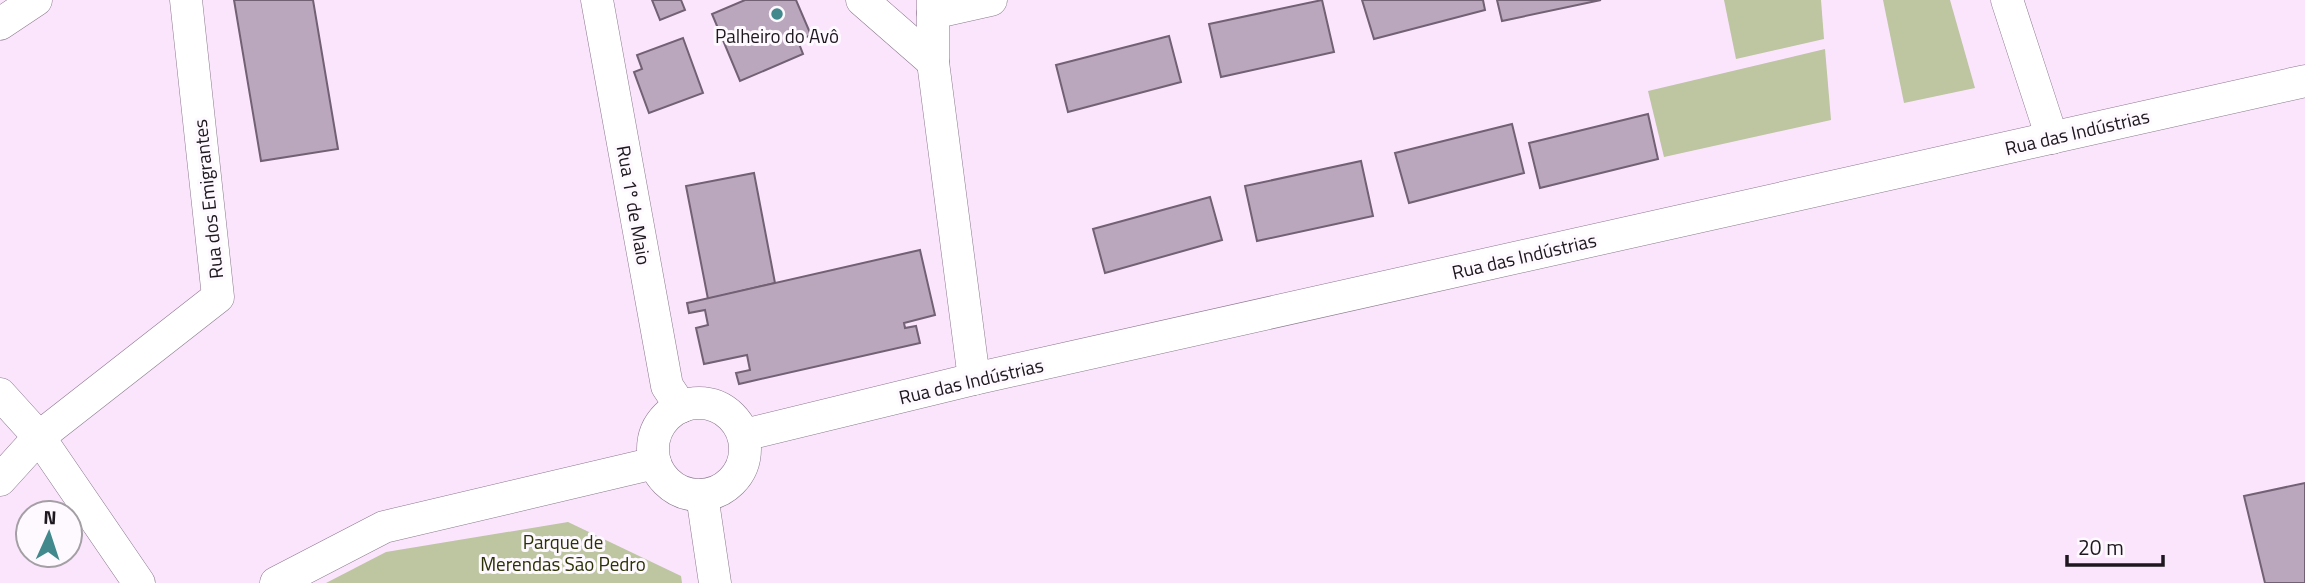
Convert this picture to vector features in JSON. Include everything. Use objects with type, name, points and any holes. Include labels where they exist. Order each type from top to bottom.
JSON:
[{"type":"street","points":[[0,24],[36,0]]},
{"type":"street","name":"Rua dos Emigrantes","points":[[39,437],[218,297],[186,0]]},
{"type":"street","name":"Rua 1º de Maio","points":[[597,0],[667,386],[681,407]]},
{"type":"street","points":[[862,0],[933,62]]},
{"type":"street","points":[[974,379],[933,62],[933,7],[991,0]]},
{"type":"street","points":[[2007,0],[2052,138]]},
{"type":"street","name":"Rua das Indústrias","points":[[744,435],[974,379],[2305,81]]},
{"type":"street","points":[[0,394],[39,437],[139,583]]},
{"type":"street","points":[[696,403],[725,411],[737,422],[744,435],[744,463],[728,486],[716,493],[687,494],[673,487],[662,476],[655,463],[655,437],[669,414],[681,407],[696,403]]},
{"type":"street","points":[[0,480],[39,437]]},
{"type":"street","points":[[276,583],[384,527],[655,463]]},
{"type":"street","points":[[702,495],[715,583]]},
{"type":"green space","points":[[1724,0],[1821,0],[1824,39],[1736,59]]},
{"type":"green space","points":[[1883,0],[1950,0],[1975,88],[1904,103]]},
{"type":"green space","points":[[1825,49],[1831,120],[1664,157],[1648,91]]},
{"type":"green space","name":"Parque de Merendas São Pedro","points":[[568,522],[681,576],[682,583],[326,583],[386,552]]},
{"type":"building","points":[[234,0],[313,0],[338,149],[261,161]]},
{"type":"building","points":[[652,0],[681,0],[685,10],[660,20]]},
{"type":"building","points":[[745,0],[796,0],[811,35],[798,41],[803,54],[740,81],[712,14]]},
{"type":"building","points":[[1322,0],[1334,52],[1221,77],[1209,24]]},
{"type":"building","points":[[1362,0],[1483,0],[1485,10],[1374,39]]},
{"type":"building","points":[[1497,0],[1601,0],[1502,21]]},
{"type":"building","points":[[1169,36],[1181,82],[1068,112],[1056,65]]},
{"type":"building","points":[[683,38],[703,93],[649,113],[634,72],[642,69],[637,55]]},
{"type":"building","points":[[1648,114],[1658,159],[1540,188],[1529,143]]},
{"type":"building","points":[[1512,124],[1524,173],[1409,203],[1395,153]]},
{"type":"building","points":[[1361,161],[1373,216],[1257,241],[1245,186]]},
{"type":"building","points":[[754,173],[775,283],[708,299],[686,186]]},
{"type":"building","points":[[1210,197],[1222,240],[1105,273],[1093,229]]},
{"type":"building","points":[[920,250],[935,315],[904,323],[905,328],[916,326],[920,343],[739,384],[736,373],[750,370],[747,355],[704,364],[696,328],[708,325],[705,310],[689,313],[687,303]]},
{"type":"building","points":[[2305,483],[2305,583],[2265,583],[2244,496]]},
{"type":"place","name":"Palheiro do Avô","points":[[777,14]]}]
